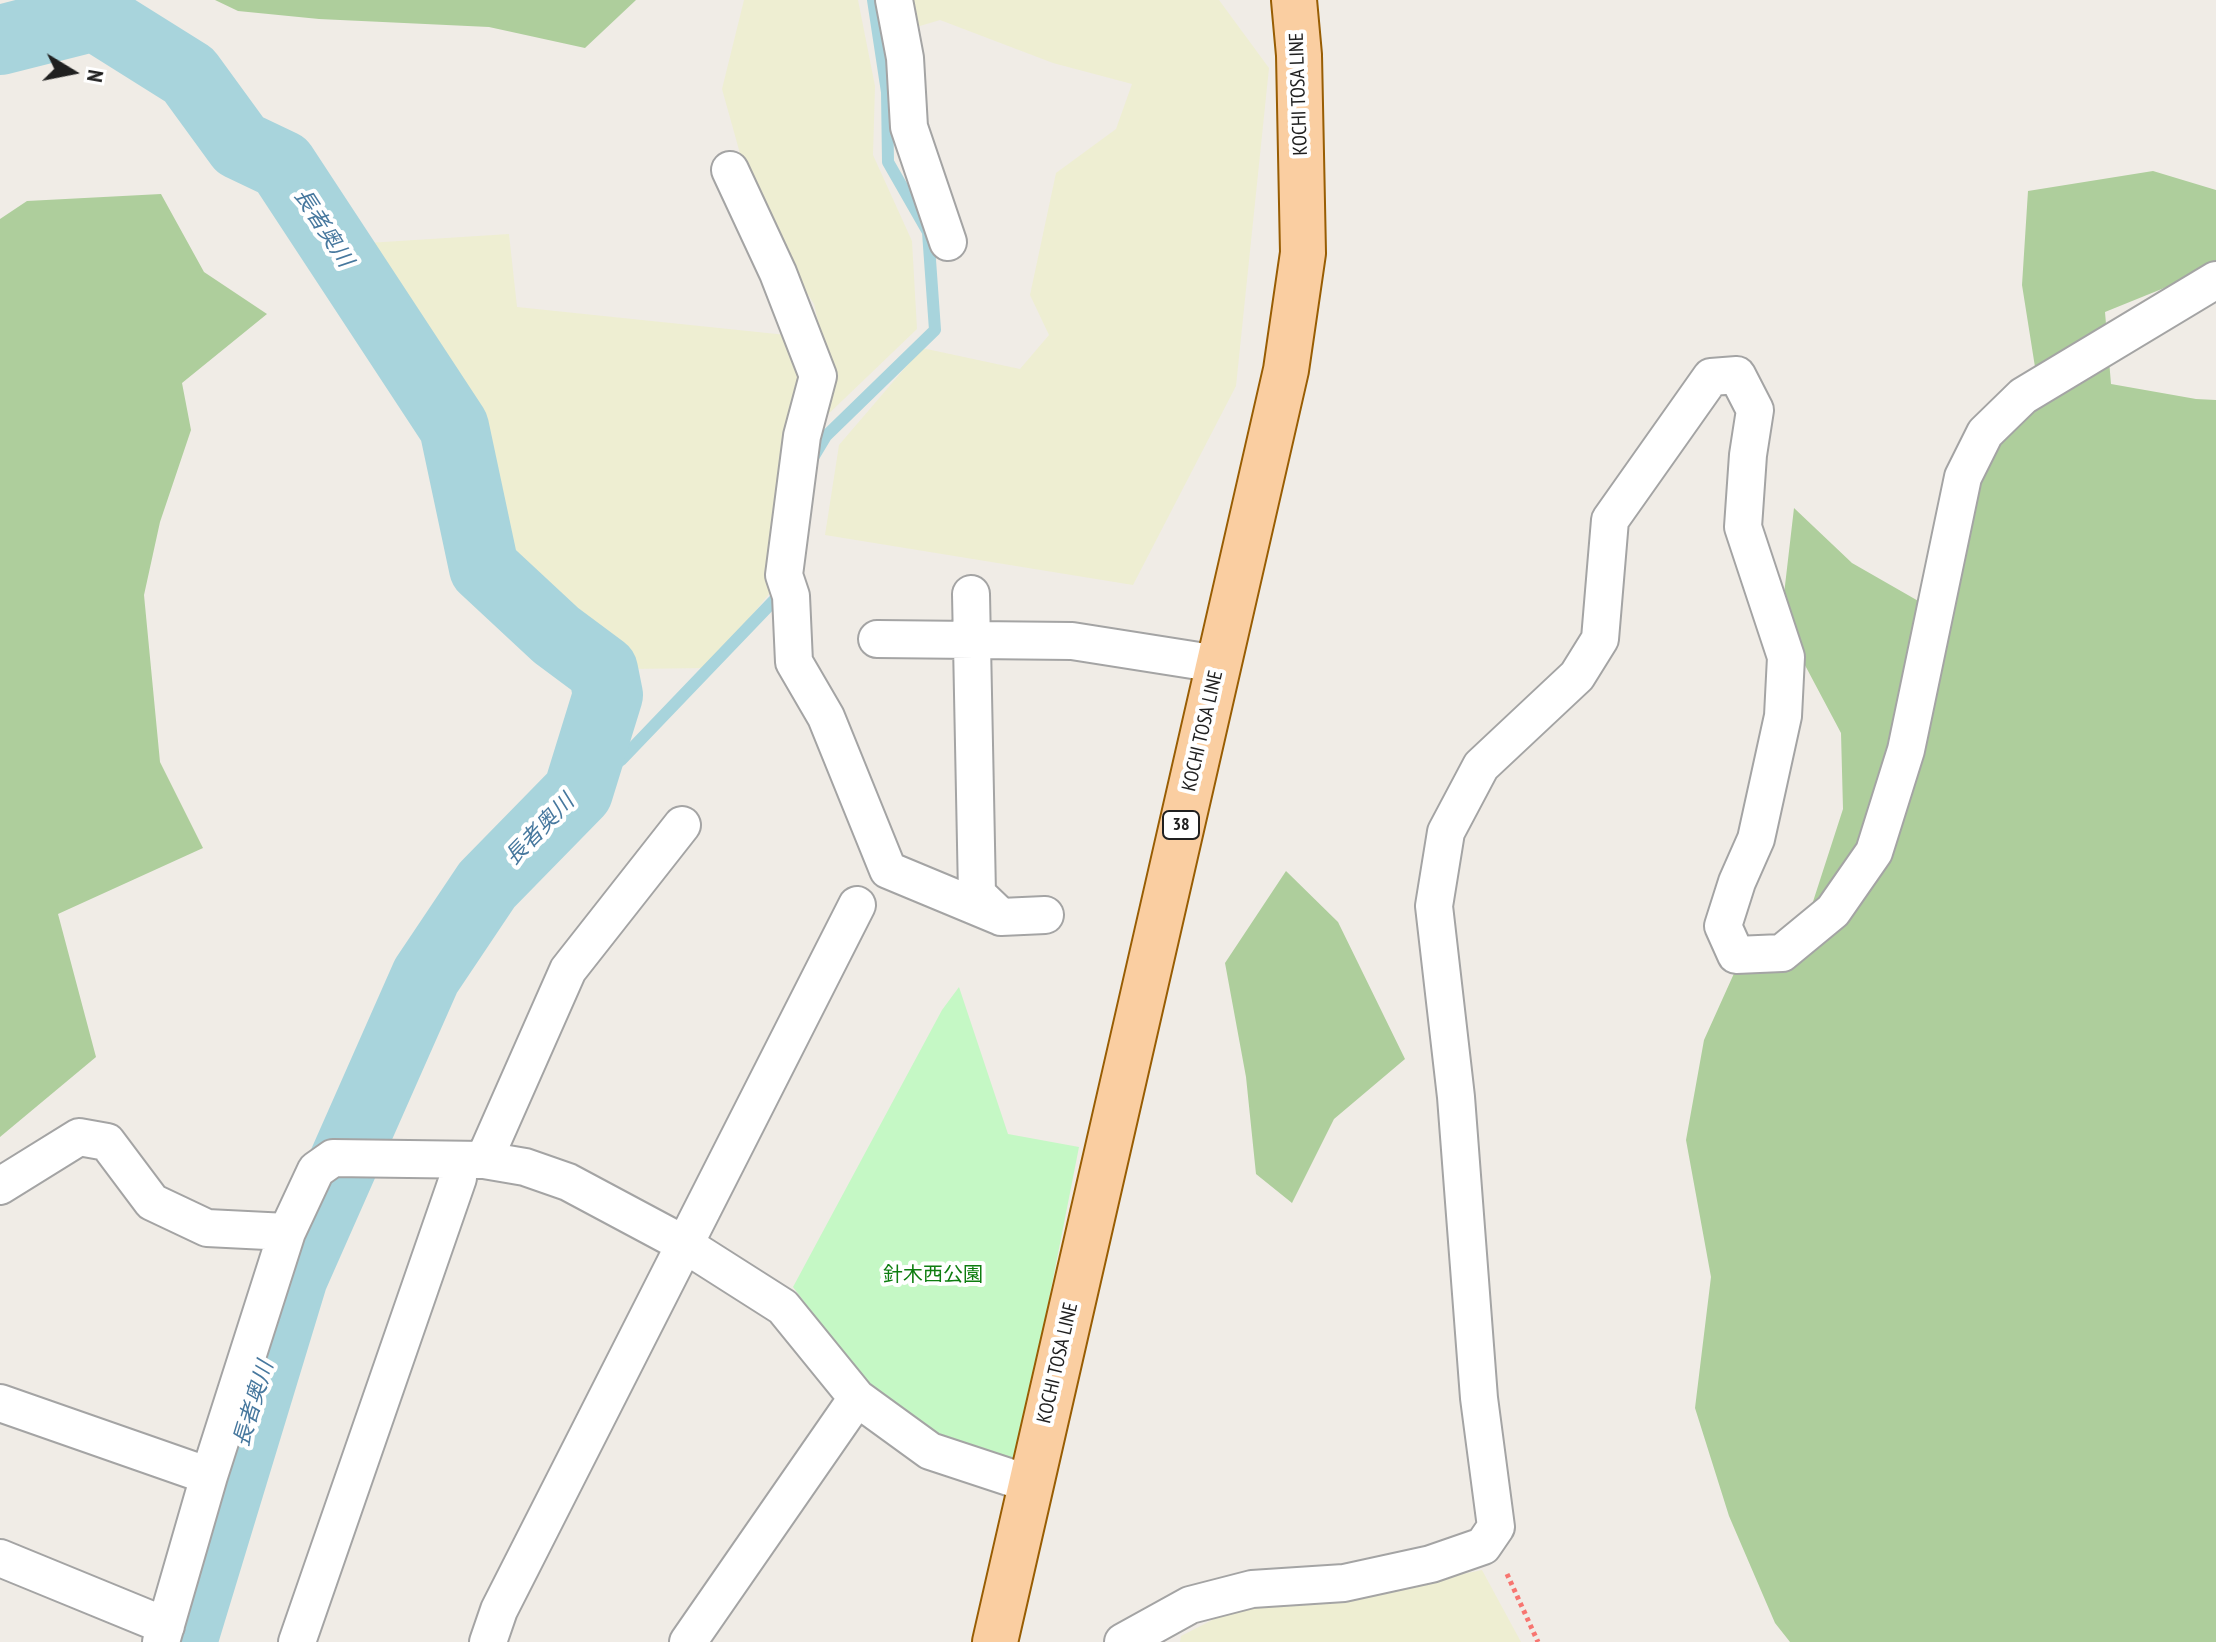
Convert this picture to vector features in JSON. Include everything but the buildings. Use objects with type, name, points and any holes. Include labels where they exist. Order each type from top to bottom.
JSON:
[{"type":"main road","name":"KOCHI TOSA LINE","points":[[995,1642],[1286,370],[1303,253],[1299,55],[1294,0]]},
{"type":"street","points":[[894,0],[905,58],[909,127],[948,242]]},
{"type":"street","points":[[730,170],[778,273],[818,376],[802,436],[787,585],[794,662],[826,717],[888,870],[1001,917],[1045,915]]},
{"type":"street","points":[[1123,1642],[1190,1605],[1252,1589],[1344,1583],[1431,1564],[1483,1546],[1496,1527],[1479,1398],[1456,1097],[1434,906],[1446,832],[1481,766],[1577,676],[1600,639],[1610,520],[1711,377],[1737,375],[1755,410],[1743,527],[1786,657],[1783,716],[1756,839],[1737,882],[1723,926],[1736,955],[1782,953],[1833,911],[1874,852],[1906,750],[1963,477],[1985,433],[2023,396],[2216,280]]},
{"type":"street","points":[[971,594],[977,894],[1001,917]]},
{"type":"street","points":[[877,639],[1072,641],[1218,664]]},
{"type":"street","points":[[297,1642],[458,1178],[471,1160],[568,970],[682,825]]},
{"type":"street","points":[[488,1642],[499,1610],[857,905]]},
{"type":"street","points":[[0,1186],[79,1137],[107,1142],[152,1202],[207,1228],[287,1232]]},
{"type":"street","points":[[0,1558],[164,1634],[209,1476],[287,1232],[316,1170],[345,1159],[471,1160],[525,1167],[568,1182],[684,1244],[783,1307],[857,1398],[930,1451],[1030,1484]]},
{"type":"street","points":[[688,1642],[857,1398]]},
{"type":"street","points":[[0,1403],[209,1476]]},
{"type":"path","points":[[1483,1546],[1506,1571],[1538,1642]]},
{"type":"green space","points":[[215,0],[636,0],[585,48],[489,27],[319,19],[238,11]]},
{"type":"green space","points":[[744,0],[858,0],[875,86],[873,155],[912,241],[917,329],[819,423],[831,380],[814,304],[758,218],[722,89]]},
{"type":"green space","points":[[902,0],[1219,0],[1269,68],[1236,386],[1133,585],[825,535],[839,445],[922,348],[1020,369],[1049,335],[1030,295],[1056,173],[1116,129],[1132,84],[1053,63],[940,20],[903,31]]},
{"type":"green space","points":[[2153,171],[2216,190],[2216,267],[2105,312],[2111,384],[2216,400],[2216,1642],[1790,1642],[1775,1623],[1729,1516],[1695,1408],[1711,1277],[1686,1140],[1704,1040],[1736,969],[1809,914],[1843,809],[1841,733],[1781,620],[1794,508],[1852,563],[1948,618],[1993,413],[2035,367],[2022,285],[2028,191]]},
{"type":"green space","points":[[161,194],[204,272],[267,314],[182,383],[191,430],[160,522],[144,595],[160,762],[203,848],[58,914],[96,1057],[0,1137],[0,219],[27,201]]},
{"type":"green space","points":[[509,234],[517,307],[796,336],[807,383],[777,584],[710,668],[625,669],[497,560],[472,419],[352,244]]},
{"type":"green space","points":[[1286,871],[1338,922],[1405,1059],[1334,1119],[1292,1203],[1256,1174],[1246,1077],[1225,963]]},
{"type":"green space","name":"針木西公園","points":[[959,987],[1008,1134],[1079,1147],[1017,1462],[933,1440],[861,1377],[793,1287],[942,1010]]},
{"type":"green space","points":[[1482,1570],[1521,1642],[1180,1642],[1181,1636],[1255,1598],[1352,1597]]},
{"type":"waterway","points":[[811,461],[826,436],[935,330],[928,232],[888,162],[887,92],[873,0]]},
{"type":"waterway","name":"長者奥川","points":[[0,40],[95,16],[189,75],[240,145],[282,165],[454,427],[484,568],[556,635],[603,670],[608,695],[578,792],[487,885],[426,976],[293,1277],[182,1642]]},
{"type":"waterway","points":[[578,792],[621,760],[784,590]]}]
